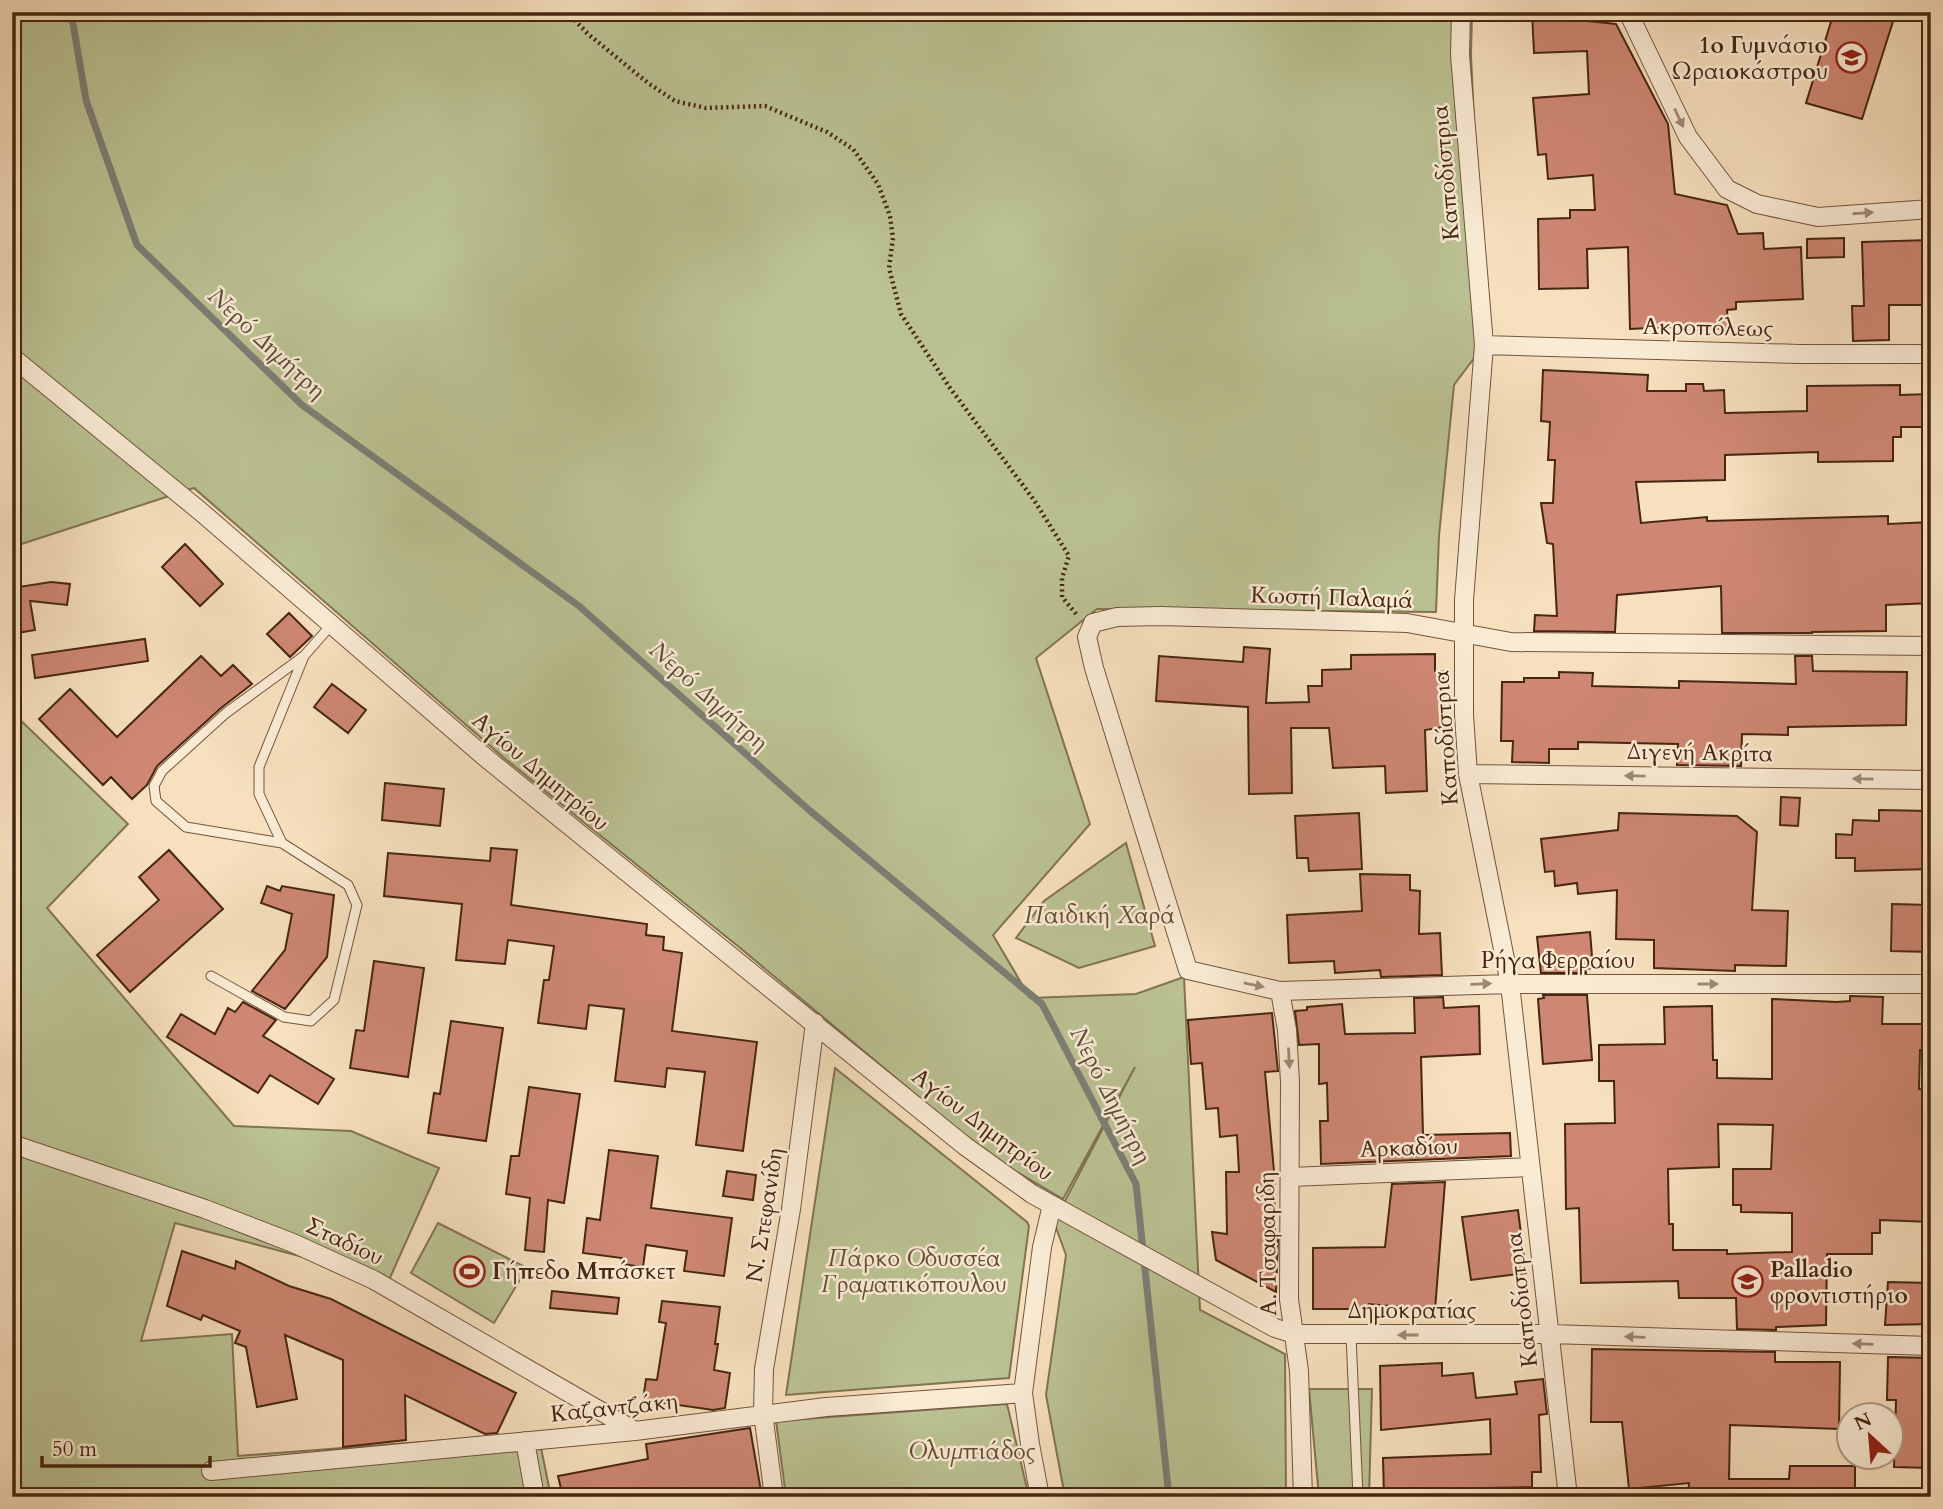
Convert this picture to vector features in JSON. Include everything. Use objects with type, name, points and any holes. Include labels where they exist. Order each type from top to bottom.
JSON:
[{"type":"street","name":"Καποδίστρια","points":[[1461,12],[1460,55],[1484,345],[1464,600],[1464,715],[1468,774],[1510,984],[1568,1497]]},
{"type":"street","points":[[1628,12],[1688,137],[1727,189],[1757,204],[1818,217],[1931,209]]},
{"type":"street","name":"Ακροπόλεως","points":[[1484,345],[1772,353],[1931,354]]},
{"type":"street","name":"Αγίου Δημητρίου","points":[[12,357],[200,511],[486,758],[965,1146],[1016,1184],[1052,1205]]},
{"type":"street","name":"Κωστή Παλαμά","points":[[1089,630],[1094,623],[1117,617],[1161,617],[1407,623],[1511,642],[1931,646]]},
{"type":"street","name":"Ρήγα Φερραίου","points":[[1089,630],[1088,644],[1094,668],[1188,970],[1280,990],[1510,984],[1931,984]]},
{"type":"street","name":"Διγενή Ακρίτα","points":[[1468,774],[1931,780]]},
{"type":"street","name":"Α. Τσαφαρίδη","points":[[1280,990],[1287,1030],[1289,1299],[1300,1371],[1303,1497]]},
{"type":"street","name":"Ν. Στεφανίδη","points":[[775,1497],[763,1413],[764,1369],[791,1209],[815,1023]]},
{"type":"street","name":"Σταδίου","points":[[12,1144],[205,1209],[293,1243],[374,1280],[635,1431]]},
{"type":"street","name":"Αρκαδίου","points":[[1290,1177],[1530,1167]]},
{"type":"street","points":[[1040,1497],[1023,1393],[1042,1247],[1052,1205]]},
{"type":"street","name":"Δημοκρατίας","points":[[1052,1205],[1275,1328],[1294,1334],[1550,1334],[1931,1346]]},
{"type":"street","name":"Καζαντζάκη","points":[[211,1471],[635,1431],[763,1413],[1023,1393]]},
{"type":"street","points":[[525,1441],[535,1497]]},
{"type":"lane","points":[[211,976],[284,1017],[311,1021],[334,1000],[357,905],[348,885],[282,843],[186,827],[156,802],[154,786],[162,771],[226,713],[304,656],[332,624]]},
{"type":"lane","points":[[282,843],[259,794],[259,767],[304,656]]},
{"type":"lane","points":[[1350,1335],[1358,1497]]},
{"type":"path","points":[[567,12],[588,34],[648,83],[675,101],[706,108],[765,106],[827,132],[853,149],[878,184],[891,216],[893,239],[889,268],[901,313],[950,388],[1034,500],[1069,556],[1062,578],[1062,597],[1089,630]]},
{"type":"green space","points":[[12,12],[1472,12],[1471,55],[1484,345],[1454,385],[1439,536],[1436,612],[1097,609],[1036,658],[1090,824],[993,935],[1030,998],[1136,994],[1184,977],[1200,1310],[1285,1354],[1286,1497],[1065,1497],[1046,1395],[1066,1255],[1054,1222],[1135,1067],[1063,1199],[1010,1168],[963,1134],[739,947],[504,758],[194,488],[12,547]]},
{"type":"green space","points":[[12,712],[128,824],[47,908],[234,1126],[351,1131],[439,1168],[389,1280],[175,1223],[141,1341],[232,1334],[238,1456],[538,1433],[551,1497],[12,1497]]},
{"type":"green space","name":"Παιδική Χαρά","points":[[1126,843],[1155,946],[1079,968],[1016,938],[1044,901]]},
{"type":"green space","name":"Πάρκο Οδυσσέα Γραματικόπουλου","points":[[835,1068],[1027,1222],[1029,1226],[1009,1378],[786,1395]]},
{"type":"green space","name":"Γήπεδο Μπάσκετ","points":[[438,1223],[527,1268],[494,1323],[411,1273]]},
{"type":"green space","points":[[1309,1389],[1372,1389],[1369,1497],[1319,1497]]},
{"type":"green space","name":"Ολυμπιάδος","points":[[1007,1404],[1029,1497],[786,1497],[776,1421]]},
{"type":"building","points":[[1532,12],[1568,12],[1568,19],[1616,24],[1668,124],[1675,194],[1727,205],[1738,234],[1763,233],[1764,249],[1801,247],[1803,299],[1736,302],[1736,309],[1727,310],[1728,328],[1693,330],[1693,326],[1630,329],[1628,247],[1587,249],[1588,288],[1539,289],[1538,219],[1570,218],[1570,210],[1595,210],[1593,175],[1548,179],[1546,154],[1538,155],[1533,98],[1589,94],[1587,51],[1534,53]]},
{"type":"building","name":"1o Γυμνάσιο Ωραιοκάστρου","points":[[1834,12],[1896,12],[1862,119],[1806,103]]},
{"type":"building","points":[[1844,238],[1844,257],[1807,258],[1807,239]]},
{"type":"building","points":[[1931,240],[1931,305],[1889,305],[1889,340],[1853,341],[1852,306],[1864,306],[1862,242]]},
{"type":"building","points":[[1543,370],[1648,375],[1647,391],[1686,391],[1686,384],[1703,384],[1704,391],[1724,390],[1725,413],[1807,411],[1807,386],[1900,385],[1900,395],[1931,394],[1931,427],[1901,427],[1901,437],[1893,437],[1893,461],[1818,462],[1818,452],[1725,455],[1725,480],[1636,482],[1641,523],[1707,517],[1707,521],[1888,516],[1888,524],[1931,522],[1931,603],[1886,605],[1886,631],[1722,633],[1721,586],[1617,595],[1615,632],[1534,631],[1535,615],[1557,616],[1553,544],[1547,543],[1541,503],[1553,503],[1555,460],[1548,460],[1550,422],[1541,421]]},
{"type":"building","points":[[185,544],[223,584],[200,606],[162,567]]},
{"type":"building","points":[[51,582],[70,584],[67,605],[30,601],[35,630],[12,634],[12,588]]},
{"type":"building","points":[[289,613],[312,636],[290,657],[267,634]]},
{"type":"building","points":[[145,639],[148,661],[35,678],[32,655]]},
{"type":"building","points":[[1244,647],[1270,649],[1266,703],[1309,702],[1308,686],[1322,686],[1322,670],[1351,669],[1351,655],[1435,654],[1435,671],[1443,671],[1444,727],[1425,730],[1427,791],[1386,793],[1385,766],[1333,768],[1329,728],[1291,728],[1292,793],[1249,794],[1248,707],[1156,701],[1159,656],[1243,662]]},
{"type":"building","points":[[201,656],[221,676],[233,665],[252,684],[157,766],[147,785],[132,799],[111,777],[103,785],[39,719],[70,689],[117,737]]},
{"type":"building","points":[[1795,656],[1812,656],[1813,671],[1907,672],[1906,725],[1788,727],[1788,735],[1742,734],[1741,766],[1677,765],[1678,744],[1578,742],[1578,749],[1549,749],[1549,763],[1512,762],[1513,741],[1501,741],[1502,682],[1524,682],[1524,678],[1559,678],[1559,672],[1593,673],[1592,686],[1679,688],[1679,681],[1796,684]]},
{"type":"building","points":[[332,684],[366,710],[348,733],[314,707]]},
{"type":"building","points":[[385,783],[444,789],[440,826],[382,820]]},
{"type":"building","points":[[1781,797],[1800,798],[1798,826],[1780,825]]},
{"type":"building","points":[[1879,810],[1928,811],[1928,821],[1931,821],[1931,869],[1855,871],[1855,858],[1836,858],[1836,834],[1852,835],[1853,820],[1879,821]]},
{"type":"building","points":[[1359,813],[1362,869],[1309,871],[1308,858],[1297,858],[1295,816]]},
{"type":"building","points":[[1619,813],[1737,816],[1757,832],[1752,910],[1788,911],[1786,966],[1735,965],[1735,971],[1654,968],[1654,940],[1616,939],[1617,890],[1578,894],[1577,883],[1555,886],[1554,871],[1545,872],[1541,839],[1618,830]]},
{"type":"building","points":[[491,848],[517,850],[511,905],[647,924],[646,935],[664,937],[663,950],[682,953],[672,1031],[757,1042],[743,1151],[696,1145],[705,1072],[667,1068],[665,1087],[615,1081],[624,1009],[589,1005],[586,1029],[538,1023],[544,980],[549,980],[554,946],[508,940],[505,964],[456,960],[462,904],[384,896],[388,853],[490,861]]},
{"type":"building","points":[[169,850],[223,909],[130,992],[97,955],[159,900],[139,877]]},
{"type":"building","points":[[1360,874],[1410,875],[1410,890],[1420,891],[1419,934],[1440,933],[1442,975],[1381,977],[1380,970],[1335,973],[1334,961],[1289,963],[1287,915],[1362,911]]},
{"type":"building","points":[[267,886],[280,891],[282,886],[334,895],[327,957],[285,1009],[252,991],[285,950],[292,914],[261,903]]},
{"type":"building","points":[[1892,904],[1931,905],[1931,952],[1891,951]]},
{"type":"building","points":[[1590,932],[1593,968],[1585,969],[1586,973],[1541,973],[1537,937]]},
{"type":"building","points":[[374,961],[424,968],[408,1077],[350,1068],[356,1030],[364,1031]]},
{"type":"building","points":[[1543,995],[1587,995],[1592,1060],[1543,1064],[1538,999],[1544,998]]},
{"type":"building","points":[[1850,996],[1883,997],[1882,1024],[1931,1024],[1931,1050],[1920,1050],[1919,1089],[1931,1090],[1931,1222],[1880,1220],[1880,1233],[1872,1233],[1872,1254],[1827,1254],[1826,1325],[1776,1327],[1776,1330],[1737,1329],[1736,1298],[1679,1298],[1678,1281],[1581,1283],[1579,1208],[1566,1209],[1565,1124],[1615,1123],[1614,1081],[1599,1081],[1599,1045],[1665,1044],[1664,1007],[1712,1006],[1713,1060],[1717,1060],[1717,1078],[1772,1079],[1772,999],[1850,1001]],"holes":[[[1718,1124],[1773,1125],[1771,1169],[1733,1169],[1733,1205],[1741,1205],[1741,1212],[1792,1213],[1792,1252],[1727,1254],[1727,1250],[1673,1250],[1673,1224],[1669,1224],[1668,1169],[1719,1167]]]},
{"type":"building","points":[[1443,997],[1444,1008],[1479,1006],[1480,1054],[1421,1057],[1423,1135],[1510,1133],[1511,1156],[1321,1164],[1320,1121],[1328,1121],[1327,1083],[1319,1084],[1319,1044],[1299,1045],[1295,1011],[1307,1010],[1307,1007],[1342,1004],[1345,1034],[1415,1033],[1414,998]]},
{"type":"building","points":[[243,1002],[276,1020],[263,1036],[334,1079],[318,1104],[270,1075],[258,1093],[167,1037],[181,1014],[215,1034],[228,1008],[235,1012]]},
{"type":"building","points":[[1272,1013],[1278,1071],[1265,1072],[1274,1171],[1275,1238],[1278,1239],[1276,1292],[1216,1260],[1212,1232],[1227,1234],[1226,1172],[1239,1172],[1237,1135],[1220,1137],[1218,1108],[1206,1109],[1202,1063],[1191,1064],[1188,1020]]},
{"type":"building","points":[[451,1021],[503,1028],[486,1141],[428,1133],[434,1093],[440,1094]]},
{"type":"building","points":[[529,1087],[580,1094],[564,1203],[548,1200],[544,1252],[525,1250],[530,1198],[506,1194],[511,1156],[519,1156]]},
{"type":"building","points":[[609,1150],[658,1156],[651,1208],[732,1218],[724,1276],[684,1271],[687,1251],[646,1245],[643,1267],[621,1264],[622,1258],[583,1253],[587,1218],[600,1220]]},
{"type":"building","points":[[727,1171],[756,1175],[753,1200],[723,1196]]},
{"type":"building","points":[[1445,1182],[1435,1310],[1369,1304],[1369,1309],[1313,1309],[1313,1248],[1385,1247],[1392,1184]]},
{"type":"building","points":[[1518,1210],[1526,1273],[1471,1280],[1462,1217]]},
{"type":"building","points":[[182,1251],[235,1269],[236,1261],[289,1286],[331,1299],[516,1393],[497,1433],[485,1434],[405,1395],[406,1440],[343,1447],[343,1360],[285,1335],[297,1399],[257,1407],[246,1347],[235,1343],[240,1331],[203,1315],[201,1320],[167,1306]]},
{"type":"building","points":[[1888,1282],[1931,1283],[1931,1324],[1885,1325]]},
{"type":"building","points":[[552,1291],[619,1298],[617,1314],[550,1308]]},
{"type":"building","points":[[662,1301],[720,1307],[714,1370],[730,1373],[725,1408],[713,1410],[643,1400],[646,1379],[657,1380],[666,1323],[659,1322]]},
{"type":"building","points":[[1592,1349],[1775,1352],[1775,1362],[1840,1362],[1839,1400],[1834,1400],[1834,1429],[1730,1425],[1729,1479],[1789,1479],[1790,1466],[1834,1466],[1834,1470],[1855,1470],[1855,1497],[1688,1497],[1689,1483],[1629,1489],[1622,1422],[1591,1422]]},
{"type":"building","points":[[1888,1357],[1931,1358],[1931,1468],[1904,1467],[1904,1400],[1887,1400]]},
{"type":"building","points":[[1442,1363],[1442,1376],[1473,1373],[1476,1398],[1517,1394],[1515,1382],[1543,1379],[1547,1414],[1539,1415],[1541,1472],[1532,1472],[1532,1487],[1489,1488],[1490,1497],[1384,1497],[1383,1458],[1491,1454],[1490,1419],[1381,1430],[1380,1366]]},
{"type":"building","points":[[750,1428],[762,1497],[563,1497],[558,1476],[648,1459],[646,1444]]},
{"type":"waterway","name":"Νερό Δημήτρη","points":[[71,12],[86,100],[137,245],[302,405],[579,606],[809,810],[1042,1004],[1136,1184],[1169,1497]]},
{"type":"place","name":"1o Γυμνάσιο Ωραιοκάστρου","points":[[1851,58]]},
{"type":"place","name":"Γήπεδο Μπάσκετ","points":[[469,1271]]},
{"type":"place","name":"Palladio φροντιστήριο","points":[[1747,1282]]}]
